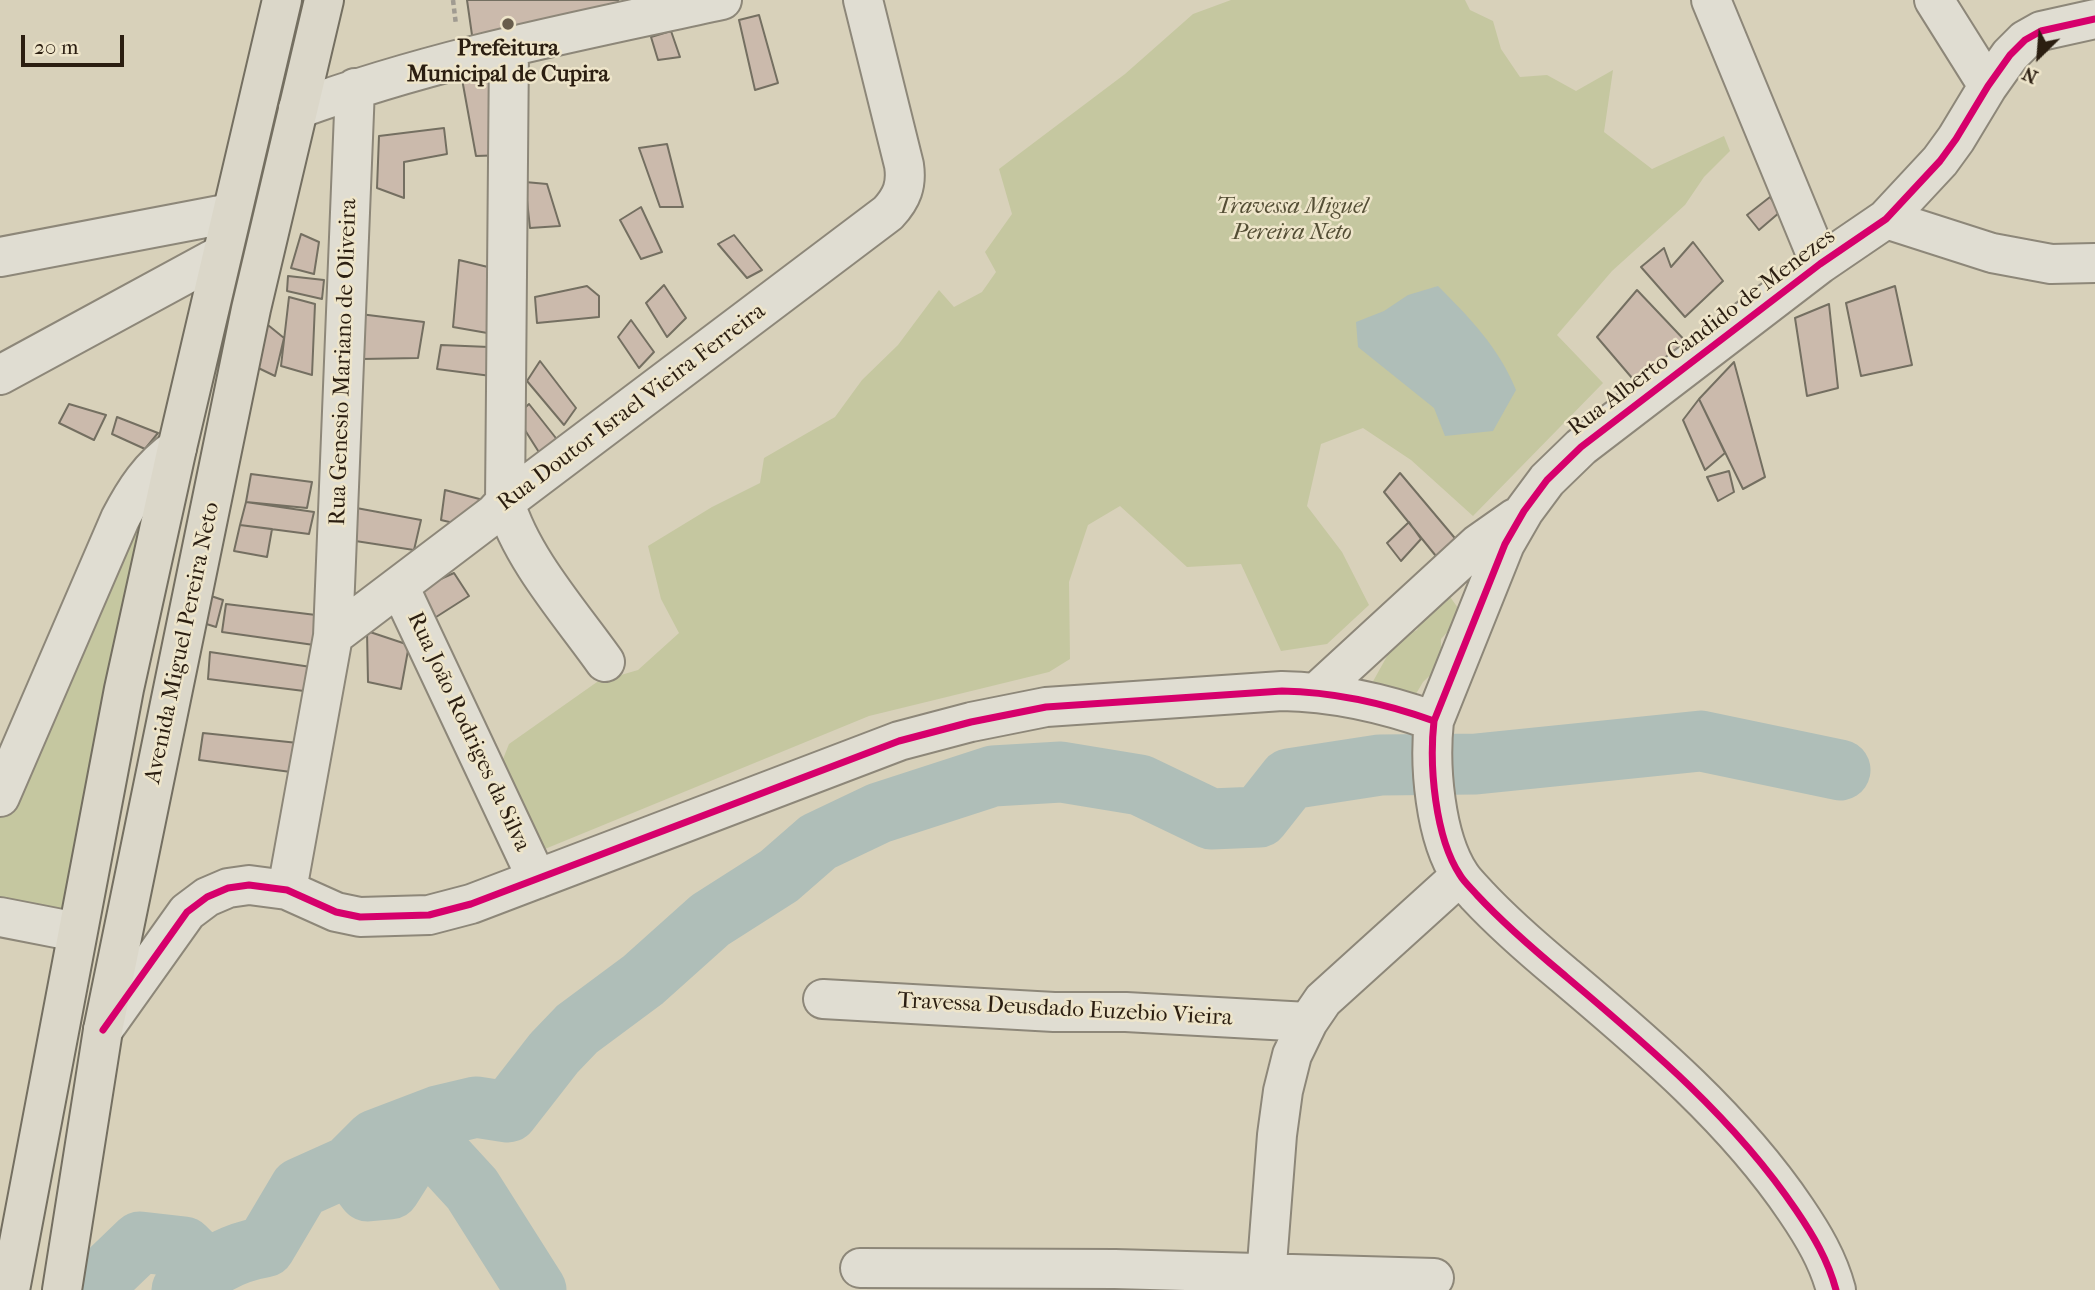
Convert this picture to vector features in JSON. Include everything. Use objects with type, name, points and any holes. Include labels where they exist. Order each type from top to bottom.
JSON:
[{"type":"main road","name":"Avenida Miguel Pereira Neto","points":[[10,1290],[124,689],[221,255],[282,0]]},
{"type":"main road","name":"Avenida Miguel Pereira Neto","points":[[62,1290],[103,1030],[251,309],[324,0]]},
{"type":"street","points":[[298,109],[355,88],[460,57],[722,0]]},
{"type":"street","name":"Rua Doutor Israel Vieira Ferreira","points":[[333,636],[898,203],[906,179],[904,165],[863,0]]},
{"type":"street","points":[[1711,0],[1820,264]]},
{"type":"street","points":[[1934,0],[1988,86]]},
{"type":"street","name":"Rua Alberto Candido de Menezes","points":[[1432,736],[1488,583],[1524,511],[1547,480],[1581,447],[1820,264],[1886,219],[1940,161],[1988,86],[2010,55],[2025,40],[2041,31],[2095,19]]},
{"type":"street","points":[[509,47],[505,502],[511,523],[528,554],[605,662]]},
{"type":"street","name":"Rua Genesio Mariano de Oliveira","points":[[286,890],[333,636],[355,88]]},
{"type":"street","points":[[0,257],[231,213]]},
{"type":"street","points":[[1886,219],[1992,253],[2051,264],[2095,263]]},
{"type":"street","points":[[0,375],[221,255]]},
{"type":"street","points":[[0,797],[120,519],[145,476],[177,448]]},
{"type":"street","points":[[1317,692],[1478,544],[1524,511]]},
{"type":"street","name":"Rua João Rodriges da Silva","points":[[400,586],[537,879]]},
{"type":"street","points":[[103,1030],[187,912],[207,897],[228,888],[249,885],[286,890],[336,912],[360,917],[429,915],[471,904],[899,741],[971,722],[1046,707],[1282,691],[1317,692],[1363,699],[1432,736],[1434,789],[1453,861],[1502,922],[1635,1035],[1709,1105],[1774,1177],[1811,1232],[1831,1269],[1836,1290]]},
{"type":"street","points":[[1265,1282],[1277,1135],[1283,1091],[1292,1055],[1308,1022],[1323,1000],[1453,861]]},
{"type":"street","points":[[0,917],[78,932]]},
{"type":"street","name":"Travessa Deusdado Euzebio Vieira","points":[[823,999],[1308,1022]]},
{"type":"street","points":[[860,1268],[1115,1269],[1265,1282],[1434,1278]]},
{"type":"green space","name":"Travessa Miguel Pereira Neto","points":[[1231,0],[1465,0],[1470,10],[1493,21],[1501,49],[1520,77],[1547,75],[1576,91],[1613,70],[1604,132],[1652,169],[1724,136],[1730,151],[1704,177],[1685,205],[1612,271],[1557,335],[1603,383],[1473,516],[1411,460],[1363,428],[1321,444],[1307,506],[1342,552],[1369,605],[1327,644],[1281,651],[1241,564],[1187,567],[1120,506],[1088,525],[1069,582],[1070,659],[1049,672],[869,716],[540,851],[501,764],[509,744],[597,682],[638,670],[679,633],[661,599],[648,546],[712,507],[760,483],[764,458],[835,417],[862,380],[898,345],[939,290],[954,307],[982,292],[996,272],[985,252],[1012,214],[999,169],[1125,74],[1193,14]]},
{"type":"green space","points":[[163,476],[62,942],[0,935],[0,776]]},
{"type":"green space","points":[[1448,594],[1463,615],[1441,639],[1441,665],[1423,682],[1413,699],[1371,685],[1396,640],[1417,630],[1428,606]]},
{"type":"shaded area","points":[[1438,286],[1492,347],[1516,390],[1493,431],[1445,436],[1434,408],[1358,347],[1356,322],[1384,311],[1408,295]]},
{"type":"building","name":"Prefeitura Municipal de Cupira","points":[[467,0],[618,0],[620,7],[473,42]]},
{"type":"building","points":[[759,15],[778,83],[755,90],[739,20]]},
{"type":"building","points":[[671,31],[680,57],[658,60],[651,37]]},
{"type":"building","points":[[495,69],[506,155],[476,156],[462,79]]},
{"type":"building","points":[[444,128],[447,154],[404,162],[404,198],[377,188],[379,136]]},
{"type":"building","points":[[667,144],[683,207],[660,207],[639,148]]},
{"type":"building","points":[[525,182],[547,184],[560,226],[530,228]]},
{"type":"building","points":[[1770,197],[1780,212],[1759,230],[1747,215]]},
{"type":"building","points":[[641,207],[662,252],[641,259],[620,220]]},
{"type":"building","points":[[301,234],[319,242],[314,274],[291,268]]},
{"type":"building","points":[[734,235],[762,270],[747,278],[718,244]]},
{"type":"building","points":[[1693,242],[1723,281],[1685,317],[1641,267],[1664,248],[1671,267]]},
{"type":"building","points":[[459,260],[492,268],[493,334],[453,327]]},
{"type":"building","points":[[288,276],[324,280],[322,299],[287,291]]},
{"type":"building","points":[[664,285],[686,318],[667,337],[646,303]]},
{"type":"building","points":[[587,286],[599,296],[599,317],[537,323],[535,297]]},
{"type":"building","points":[[1895,286],[1912,365],[1861,376],[1846,303]]},
{"type":"building","points":[[1637,290],[1692,348],[1644,392],[1597,337]]},
{"type":"building","points":[[289,297],[315,304],[312,375],[281,366]]},
{"type":"building","points":[[1829,304],[1838,388],[1807,396],[1795,318]]},
{"type":"building","points":[[360,314],[424,322],[418,358],[362,359]]},
{"type":"building","points":[[631,320],[654,352],[639,368],[618,337]]},
{"type":"building","points":[[263,321],[284,338],[275,376],[250,364]]},
{"type":"building","points":[[441,345],[489,347],[491,376],[437,369]]},
{"type":"building","points":[[540,361],[576,408],[564,425],[527,381]]},
{"type":"building","points":[[1734,362],[1765,477],[1743,489],[1699,399]]},
{"type":"building","points":[[1699,399],[1725,453],[1705,470],[1683,420]]},
{"type":"building","points":[[69,404],[106,415],[94,440],[59,423]]},
{"type":"building","points":[[529,404],[559,442],[542,457],[516,416]]},
{"type":"building","points":[[117,417],[158,433],[145,449],[112,434]]},
{"type":"building","points":[[1729,471],[1734,492],[1718,501],[1707,477]]},
{"type":"building","points":[[1400,473],[1459,543],[1440,561],[1384,492]]},
{"type":"building","points":[[251,474],[312,482],[307,508],[246,502]]},
{"type":"building","points":[[445,490],[491,502],[462,525],[441,520]]},
{"type":"building","points":[[246,502],[314,512],[309,534],[240,525]]},
{"type":"building","points":[[351,507],[421,520],[414,550],[349,540]]},
{"type":"building","points":[[1409,522],[1421,539],[1401,561],[1387,543]]},
{"type":"building","points":[[240,525],[272,529],[267,557],[234,551]]},
{"type":"building","points":[[454,573],[469,596],[433,619],[416,590]]},
{"type":"building","points":[[205,594],[223,600],[216,627],[200,622]]},
{"type":"building","points":[[226,604],[316,615],[314,645],[222,632]]},
{"type":"building","points":[[367,631],[409,645],[401,689],[368,682]]},
{"type":"building","points":[[210,652],[311,667],[304,691],[208,679]]},
{"type":"building","points":[[203,733],[298,743],[291,772],[199,760]]},
{"type":"waterway","points":[[182,1290],[221,1262],[265,1247],[300,1188],[349,1166],[375,1140],[438,1116],[476,1107],[508,1112],[554,1053],[577,1029],[643,980],[710,920],[779,876],[818,842],[879,813],[993,776],[1061,772],[1140,785],[1211,819],[1259,817],[1289,779],[1380,765],[1476,764],[1701,741],[1840,770]]},
{"type":"waterway","points":[[349,1166],[368,1191],[390,1189],[409,1159],[438,1152],[472,1189],[536,1290]]},
{"type":"waterway","points":[[90,1290],[140,1242],[184,1247],[207,1270]]},
{"type":"cycle path","points":[[1836,1290],[1824,1258],[1808,1229],[1772,1176],[1745,1144],[1688,1084],[1519,936],[1462,878],[1452,859],[1439,821],[1433,779],[1434,721],[1505,544],[1524,511],[1547,480],[1581,447],[1820,264],[1886,219],[1940,161],[1988,86],[2010,55],[2025,40],[2041,31],[2095,19]]},
{"type":"cycle path","points":[[103,1030],[187,912],[207,897],[228,888],[249,885],[287,890],[336,912],[360,917],[429,915],[471,904],[899,741],[971,722],[1046,707],[1282,691],[1359,700],[1434,721]]},
{"type":"place","name":"Prefeitura Municipal de Cupira","points":[[508,24]]}]
